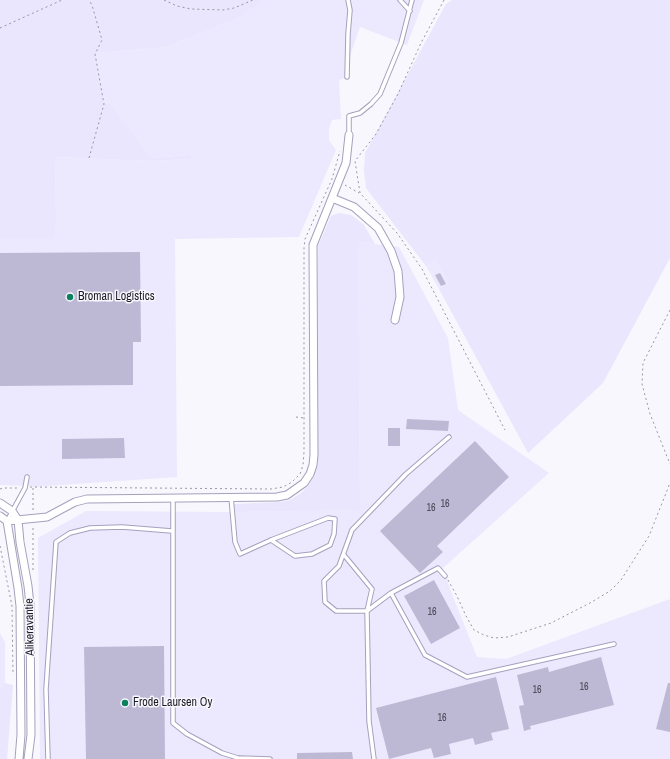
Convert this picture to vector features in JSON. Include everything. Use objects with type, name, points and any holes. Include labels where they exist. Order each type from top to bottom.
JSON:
[{"type":"street","points":[[0,516],[7,521],[47,517],[75,502],[87,499],[231,497],[271,498],[287,495],[304,483],[310,474],[314,455],[313,245],[346,163],[349,135]]},
{"type":"street","points":[[332,198],[354,207],[378,228],[391,251],[398,271],[400,296],[395,320]]},
{"type":"street","name":"Alikeravantie","points":[[0,503],[12,511],[18,520],[20,542],[28,586],[30,605],[30,735],[28,759]]},
{"type":"street","name":"Alikeravantie","points":[[7,521],[20,606],[21,735],[19,759]]},
{"type":"lane","points":[[347,77],[350,10],[348,0]]},
{"type":"lane","points":[[400,0],[410,11]]},
{"type":"lane","points":[[349,135],[349,116],[360,113],[380,94],[401,43],[412,0]]},
{"type":"lane","points":[[445,576],[438,568],[392,593],[367,611],[336,611],[325,602],[324,581],[339,566],[352,530],[406,474],[449,437]]},
{"type":"lane","points":[[7,521],[25,488],[28,477]]},
{"type":"lane","points":[[231,497],[235,542],[240,554],[271,540],[328,518],[335,520],[334,534],[330,545],[312,554],[295,556],[271,540]]},
{"type":"lane","points":[[173,498],[173,723],[192,737],[222,753],[238,758],[270,759]]},
{"type":"lane","points":[[48,759],[46,689],[56,542],[70,533],[90,528],[122,527],[172,531]]},
{"type":"lane","points":[[344,554],[372,589],[367,611],[369,721],[374,759]]},
{"type":"lane","points":[[392,593],[425,655],[467,677],[614,644]]},
{"type":"path","points":[[0,28],[62,0]]},
{"type":"path","points":[[89,0],[92,5],[102,40],[95,54],[104,104],[89,158]]},
{"type":"path","points":[[164,0],[177,6],[191,9],[223,10],[234,8],[253,0]]},
{"type":"path","points":[[360,193],[355,161],[376,134],[398,94],[421,43],[444,0]]},
{"type":"path","points":[[0,489],[271,489],[283,487],[292,482],[300,474],[303,465],[304,418],[305,239],[332,178],[341,146]]},
{"type":"path","points":[[332,178],[360,193],[397,233],[422,269],[505,430]]},
{"type":"path","points":[[670,310],[643,363],[642,384],[650,414],[670,464]]},
{"type":"path","points":[[296,417],[304,418]]},
{"type":"path","points":[[445,576],[474,630],[484,636],[494,638],[508,637],[551,623],[610,591],[621,580],[649,536],[670,483]]},
{"type":"path","points":[[0,546],[12,606],[13,677]]},
{"type":"shaded area","points":[[0,0],[264,0],[240,17],[166,47],[96,53],[104,104],[111,104],[151,158],[189,155],[190,159],[152,161],[55,157],[56,220],[54,239],[0,239]]},
{"type":"shaded area","points":[[264,0],[424,0],[407,45],[360,27],[350,56],[347,77],[339,80],[341,119],[332,120],[329,129],[329,140],[336,150],[299,237],[175,239],[177,477],[33,487],[0,485],[0,239],[54,238],[56,220],[55,157],[152,161],[189,159],[188,155],[151,158],[111,104],[104,104],[96,53],[166,47],[240,17]]},
{"type":"shaded area","points":[[452,0],[670,0],[670,258],[603,383],[528,453],[439,289],[449,283],[435,260],[426,266],[366,188],[364,171],[365,153],[446,4]]},
{"type":"shaded area","points":[[339,213],[351,215],[364,225],[375,244],[358,242],[360,510],[235,512],[234,504],[280,502],[290,500],[301,493],[308,486],[318,465],[318,246],[331,216]]},
{"type":"shaded area","points":[[358,242],[399,247],[448,338],[458,410],[549,473],[443,568],[477,657],[506,659],[670,599],[670,759],[40,759],[38,538],[86,511],[227,512],[360,510]]},
{"type":"shaded area","points":[[435,260],[449,283],[439,289],[426,266]]},
{"type":"shaded area","points":[[0,633],[5,642],[5,683],[0,689]]},
{"type":"shaded area","points":[[5,683],[13,685],[7,759],[0,759],[0,689]]},
{"type":"building","name":"Broman Logistics","points":[[140,252],[141,342],[133,342],[133,385],[0,386],[0,253]]},
{"type":"building","points":[[440,273],[446,284],[441,286],[435,275]]},
{"type":"building","points":[[407,419],[449,421],[448,431],[406,429]]},
{"type":"building","points":[[388,428],[400,428],[400,446],[388,446]]},
{"type":"building","points":[[124,438],[125,458],[62,459],[62,439]]},
{"type":"building","points":[[475,441],[509,477],[437,546],[443,552],[420,573],[380,531]]},
{"type":"building","points":[[434,580],[460,628],[431,644],[404,596]]},
{"type":"building","name":"Frode Laursen Oy","points":[[164,646],[165,759],[86,759],[84,647]]},
{"type":"building","points":[[601,657],[614,705],[530,726],[531,729],[524,731],[519,706],[524,705],[517,675],[548,667],[549,672]]},
{"type":"building","points":[[496,677],[509,729],[491,733],[493,740],[475,745],[473,738],[449,744],[451,754],[434,758],[431,748],[389,759],[376,708]]},
{"type":"building","points":[[668,683],[670,683],[670,732],[656,729]]},
{"type":"building","points":[[352,752],[353,759],[297,759],[297,753]]},
{"type":"place","name":"Broman Logistics","points":[[70,297]]},
{"type":"place","name":"Frode Laursen Oy","points":[[125,703]]}]
